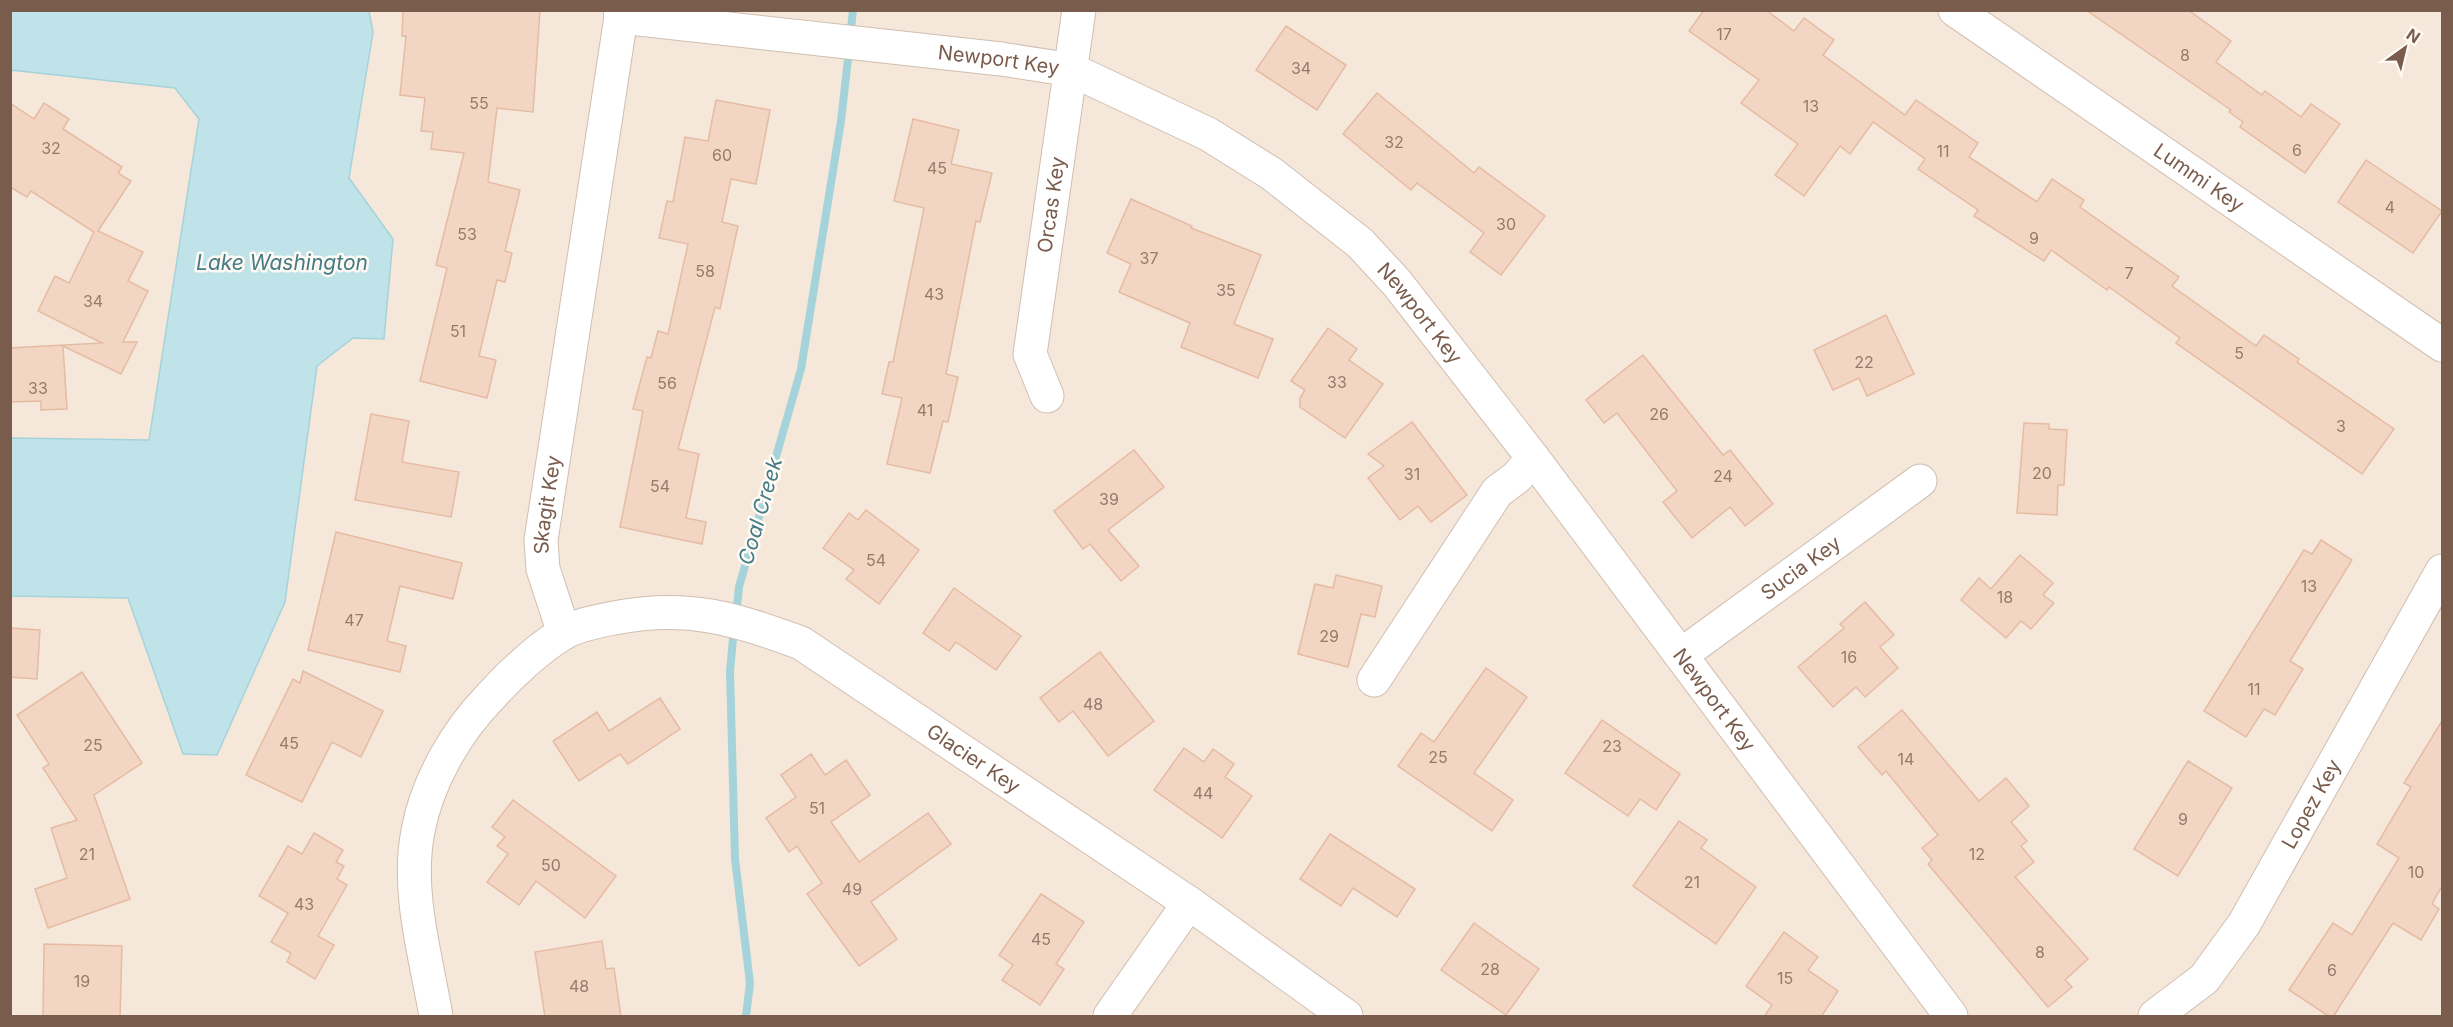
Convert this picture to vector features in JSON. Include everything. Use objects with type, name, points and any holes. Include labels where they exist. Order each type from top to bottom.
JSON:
[{"type":"street","name":"Orcas Key","points":[[1047,396],[1030,354],[1079,10]]},
{"type":"street","name":"Lummi Key","points":[[1955,10],[2442,345]]},
{"type":"street","name":"Newport Key","points":[[621,14],[1072,70],[1208,134],[1272,174],[1360,243],[1397,283],[1533,458],[1951,1017]]},
{"type":"street","name":"Skagit Key","points":[[564,633],[543,569],[540,540],[621,14]]},
{"type":"street","points":[[1374,680],[1497,492],[1517,477],[1533,458]]},
{"type":"street","name":"Sucia Key","points":[[1681,655],[1920,481]]},
{"type":"street","name":"Lopez Key","points":[[2155,1017],[2204,979],[2244,924],[2442,570]]},
{"type":"street","name":"Glacier Key","points":[[564,633],[603,621],[647,612],[711,615],[753,625],[801,643],[1189,903],[1346,1017]]},
{"type":"street","points":[[436,1017],[415,887],[418,832],[430,792],[449,753],[476,711],[517,668],[564,633]]},
{"type":"street","points":[[1110,1017],[1189,903]]},
{"type":"shaded area","points":[[369,11],[2442,11],[2442,1016],[11,1016],[11,596],[128,598],[183,754],[285,602],[317,366],[353,338],[384,339],[393,239],[349,178],[373,32]]},
{"type":"shaded area","points":[[11,70],[175,88],[199,119],[149,441],[11,438]]},
{"type":"water","name":"Lake Washington","points":[[11,10],[369,11],[373,32],[349,178],[393,239],[384,339],[353,338],[317,366],[285,602],[217,755],[183,754],[128,598],[11,596],[11,438],[149,440],[199,119],[175,88],[11,70]]},
{"type":"building","points":[[403,10],[540,10],[533,112],[497,108],[488,182],[520,190],[505,251],[512,253],[505,282],[497,280],[479,356],[496,360],[487,398],[420,381],[447,268],[436,265],[464,153],[431,149],[433,132],[421,131],[425,98],[400,95],[406,36],[402,36]]},
{"type":"building","points":[[1704,10],[1766,10],[1794,31],[1804,18],[1834,40],[1823,55],[1905,115],[1916,100],[1978,143],[1969,157],[2037,202],[2052,179],[2084,200],[2080,207],[2179,277],[2172,286],[2256,346],[2264,335],[2299,359],[2297,362],[2394,429],[2362,474],[2176,343],[2180,338],[2109,287],[2107,290],[2051,250],[2044,261],[1974,216],[1978,210],[1918,169],[1925,159],[1873,122],[1850,154],[1840,146],[1804,196],[1775,175],[1798,144],[1741,103],[1759,80],[1689,31]]},
{"type":"building","points":[[2086,10],[2188,10],[2231,41],[2216,62],[2262,95],[2265,91],[2301,117],[2311,104],[2340,124],[2305,173],[2240,127],[2243,122],[2229,112],[2231,110]]},
{"type":"building","points":[[1286,26],[1346,65],[1317,110],[1256,70]]},
{"type":"building","points":[[1377,93],[1474,173],[1479,167],[1545,216],[1501,275],[1470,252],[1484,233],[1417,183],[1411,190],[1343,134]]},
{"type":"building","points":[[716,100],[770,110],[756,184],[731,179],[722,222],[738,226],[720,309],[715,307],[678,449],[699,454],[686,518],[706,522],[702,544],[620,527],[643,411],[633,409],[647,357],[651,358],[658,331],[668,334],[688,244],[659,238],[667,201],[673,202],[685,137],[708,141]]},
{"type":"building","points":[[10,103],[34,119],[44,103],[69,119],[63,129],[122,167],[118,173],[131,181],[98,231],[143,252],[128,281],[148,291],[123,342],[137,342],[121,374],[63,346],[67,409],[41,410],[41,401],[10,402],[10,348],[102,343],[38,311],[55,276],[69,283],[94,232],[31,191],[27,197],[10,187]]},
{"type":"building","points":[[913,119],[959,130],[951,164],[992,173],[980,222],[976,221],[946,374],[958,377],[948,422],[943,421],[930,473],[887,464],[902,398],[882,394],[889,362],[893,362],[924,208],[894,201]]},
{"type":"building","points":[[2366,160],[2442,211],[2413,253],[2338,202]]},
{"type":"building","points":[[1131,199],[1192,226],[1191,228],[1261,255],[1234,324],[1273,339],[1258,378],[1181,347],[1190,323],[1119,292],[1131,264],[1107,253]]},
{"type":"building","points":[[1886,315],[1914,374],[1867,396],[1859,378],[1833,390],[1814,350]]},
{"type":"building","points":[[1328,328],[1357,349],[1349,360],[1383,384],[1345,438],[1300,407],[1300,398],[1305,390],[1291,381]]},
{"type":"building","points":[[1643,355],[1723,455],[1730,450],[1773,504],[1745,526],[1730,507],[1692,538],[1663,502],[1677,491],[1617,413],[1604,423],[1586,400]]},
{"type":"building","points":[[371,414],[409,421],[402,462],[459,472],[451,517],[355,500]]},
{"type":"building","points":[[1412,422],[1467,495],[1431,522],[1418,506],[1400,520],[1368,478],[1384,466],[1368,454]]},
{"type":"building","points":[[2024,423],[2049,424],[2049,429],[2067,430],[2064,485],[2058,485],[2057,515],[2017,513]]},
{"type":"building","points":[[1134,450],[1164,487],[1108,530],[1139,566],[1121,581],[1090,544],[1083,549],[1054,511]]},
{"type":"building","points":[[866,510],[919,550],[879,604],[846,579],[854,570],[823,548],[849,513],[858,520]]},
{"type":"building","points":[[336,532],[462,563],[453,599],[400,586],[387,641],[406,646],[400,672],[308,650]]},
{"type":"building","points":[[2321,540],[2352,560],[2290,661],[2303,669],[2275,715],[2264,709],[2246,737],[2204,711],[2304,550],[2312,554]]},
{"type":"building","points":[[2020,555],[2053,583],[2043,595],[2054,603],[2031,629],[2021,621],[2006,638],[1961,600],[1979,578],[1991,589]]},
{"type":"building","points":[[1336,575],[1382,586],[1375,617],[1361,614],[1348,667],[1298,654],[1315,584],[1333,588]]},
{"type":"building","points":[[954,588],[1021,636],[996,670],[956,642],[949,651],[923,633]]},
{"type":"building","points":[[1865,602],[1894,635],[1880,647],[1898,668],[1865,697],[1856,687],[1833,707],[1798,667],[1844,628],[1840,624]]},
{"type":"building","points":[[10,628],[40,630],[37,679],[10,677]]},
{"type":"building","points":[[1100,652],[1154,721],[1108,756],[1073,711],[1059,722],[1040,698]]},
{"type":"building","points":[[1486,668],[1527,697],[1474,773],[1513,800],[1492,831],[1398,766],[1421,733],[1434,742]]},
{"type":"building","points":[[303,671],[383,711],[361,757],[332,742],[302,802],[246,775],[293,679],[300,683]]},
{"type":"building","points":[[82,672],[142,763],[94,795],[130,899],[48,928],[35,889],[67,878],[51,828],[77,820],[43,768],[49,764],[17,715]]},
{"type":"building","points":[[660,698],[680,729],[628,764],[620,754],[579,781],[553,741],[597,712],[609,731]]},
{"type":"building","points":[[1902,710],[1979,801],[2006,778],[2029,806],[2011,822],[2027,841],[2021,846],[2034,862],[2015,877],[2088,959],[2065,980],[2072,987],[2048,1007],[1928,864],[1932,860],[1922,848],[1938,835],[1886,771],[1882,775],[1858,747]]},
{"type":"building","points":[[1602,720],[1680,774],[1656,810],[1640,799],[1628,816],[1565,773]]},
{"type":"building","points":[[2442,721],[2442,886],[2432,904],[2439,909],[2421,940],[2393,923],[2333,1017],[2330,1017],[2289,990],[2333,923],[2352,935],[2399,858],[2377,844],[2411,787],[2404,783]]},
{"type":"building","points":[[1184,748],[1204,762],[1213,749],[1234,764],[1225,777],[1252,796],[1222,838],[1154,790]]},
{"type":"building","points":[[811,754],[825,775],[846,760],[870,795],[831,822],[859,862],[928,813],[951,844],[871,902],[897,939],[859,966],[807,894],[822,883],[797,846],[789,852],[766,818],[796,797],[781,775]]},
{"type":"building","points":[[2188,761],[2232,788],[2178,876],[2134,849]]},
{"type":"building","points":[[513,800],[616,876],[585,918],[536,881],[519,905],[487,882],[508,854],[497,846],[505,837],[492,827]]},
{"type":"building","points":[[1679,821],[1707,840],[1701,848],[1756,887],[1716,944],[1633,886]]},
{"type":"building","points":[[314,833],[343,850],[336,862],[344,866],[337,879],[347,885],[318,936],[334,945],[315,979],[287,962],[291,953],[271,942],[288,913],[259,896],[288,846],[302,854]]},
{"type":"building","points":[[1330,834],[1415,889],[1397,917],[1353,888],[1341,906],[1300,879]]},
{"type":"building","points":[[1041,894],[1084,922],[1056,964],[1064,969],[1040,1005],[1002,980],[1013,965],[999,955]]},
{"type":"building","points":[[1474,923],[1539,969],[1506,1015],[1441,970]]},
{"type":"building","points":[[1784,932],[1818,957],[1808,970],[1838,991],[1821,1017],[1764,1017],[1772,1005],[1746,986]]},
{"type":"building","points":[[602,941],[606,969],[614,968],[621,1017],[545,1017],[535,952]]},
{"type":"building","points":[[44,944],[122,946],[120,1017],[43,1017]]},
{"type":"waterway","name":"Coal Creek","points":[[850,37],[853,10]]},
{"type":"waterway","name":"Coal Creek","points":[[736,616],[739,587],[801,369],[841,121],[849,50]]},
{"type":"waterway","name":"Coal Creek","points":[[734,628],[730,671],[735,859],[750,983],[746,1016]]}]
